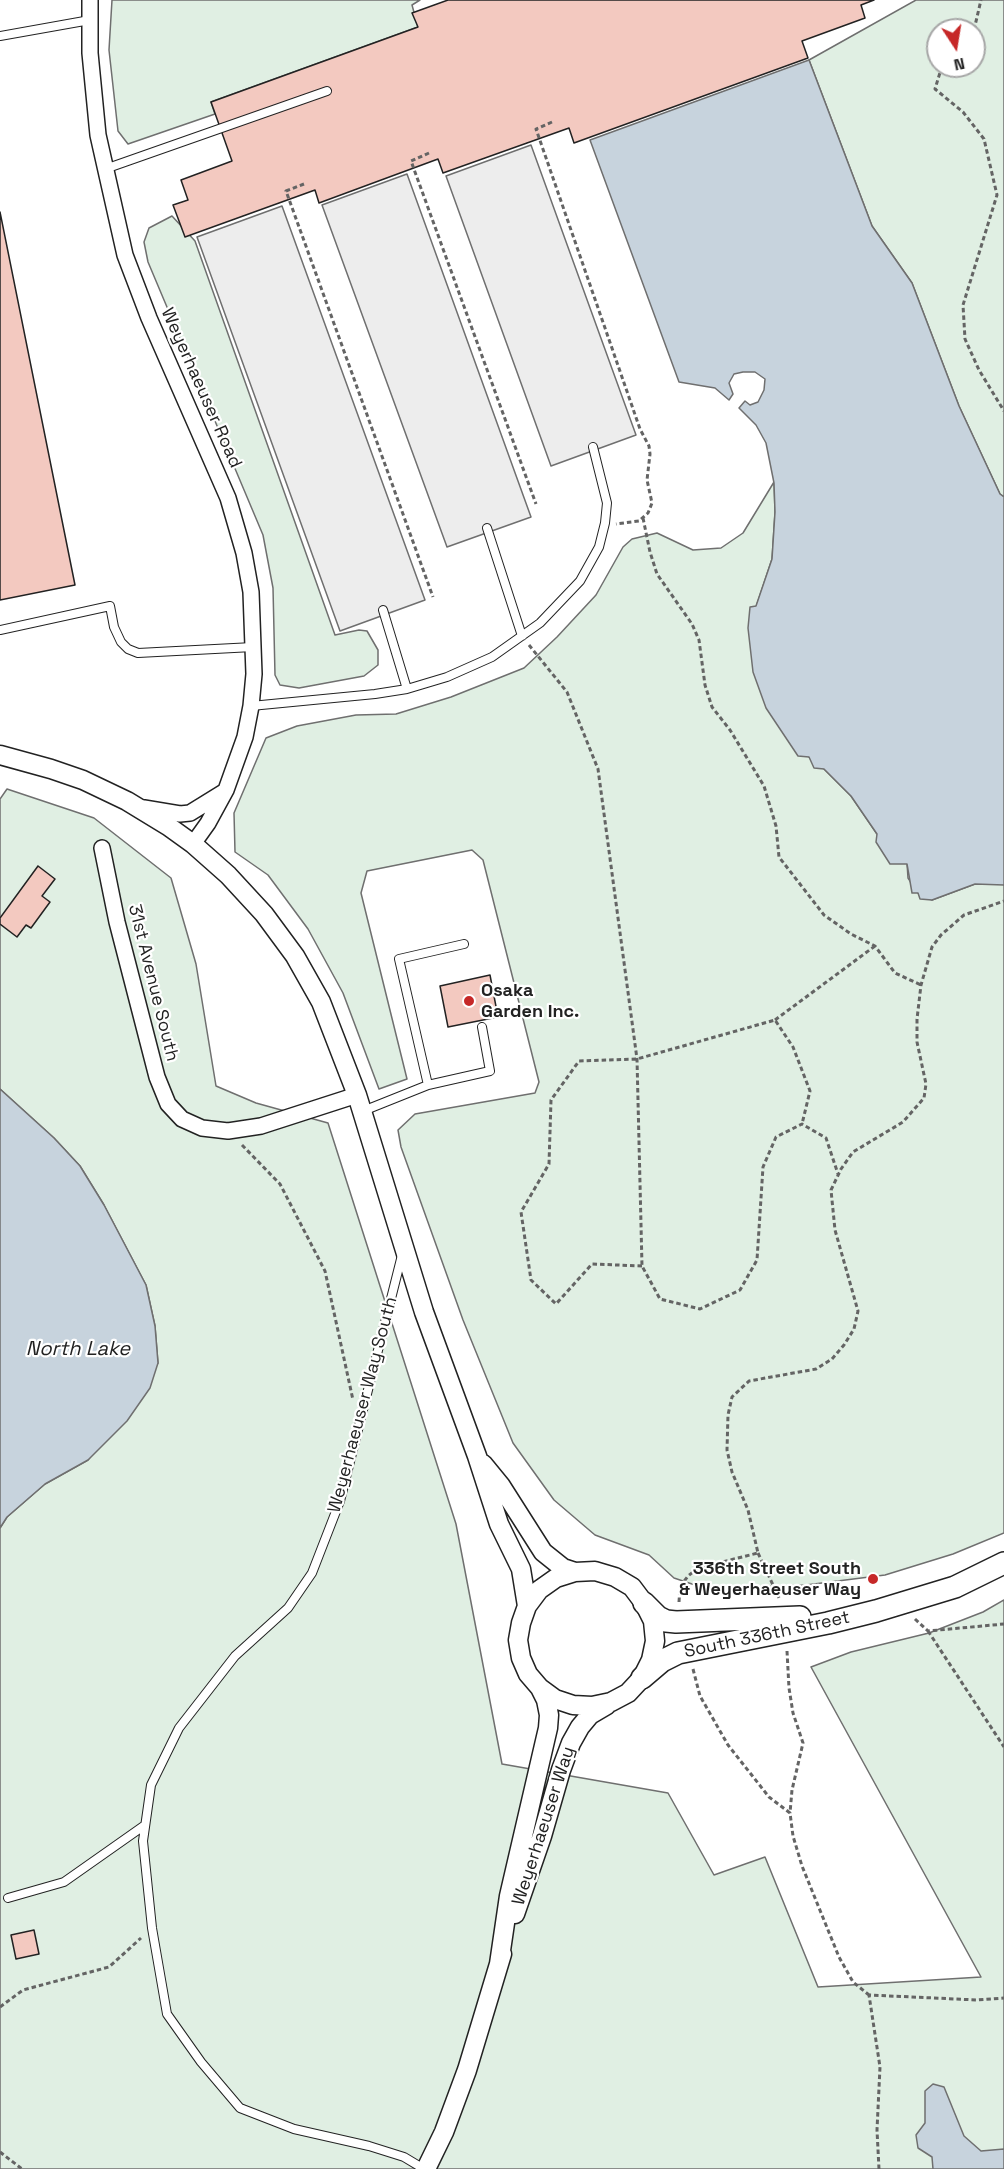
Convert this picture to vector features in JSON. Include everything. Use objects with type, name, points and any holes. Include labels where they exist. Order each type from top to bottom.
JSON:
[{"type":"main road","name":"South 336th Street","points":[[642,1678],[662,1661],[688,1650],[828,1623],[899,1604],[955,1587],[1004,1563]]},
{"type":"main road","name":"South 336th Street","points":[[644,1603],[658,1617],[666,1621],[694,1623],[824,1615],[899,1604]]},
{"type":"street","name":"Weyerhaeuser Road","points":[[90,0],[90,53],[97,123],[125,255],[138,292],[228,498],[244,553],[251,592],[254,674],[245,737],[226,790],[208,823],[193,844]]},
{"type":"street","name":"Weyerhaeuser Way South","points":[[0,755],[84,780],[137,807],[193,844],[228,875],[264,914],[295,956],[321,1002],[360,1103],[424,1312],[477,1456]]},
{"type":"street","points":[[137,807],[180,814],[190,813],[226,790]]},
{"type":"street","name":"31st Avenue South","points":[[102,849],[117,922],[157,1077],[168,1104],[182,1119],[202,1128],[228,1131]]},
{"type":"street","points":[[228,1131],[261,1126],[360,1103]]},
{"type":"street","points":[[477,1456],[501,1486],[543,1552],[563,1568],[575,1572]]},
{"type":"street","points":[[477,1456],[499,1524],[521,1569],[527,1606]]},
{"type":"street","points":[[596,1571],[615,1577],[632,1587],[644,1603],[652,1621],[655,1641],[651,1660],[642,1678],[628,1692],[611,1702],[592,1706],[573,1705],[555,1699],[540,1688],[528,1674],[521,1658],[518,1640],[520,1623],[527,1606],[539,1590],[556,1578],[575,1572],[596,1571]]},
{"type":"street","name":"Weyerhaeuser Way","points":[[499,1964],[511,1884],[548,1728],[549,1714],[540,1688]]},
{"type":"street","name":"Weyerhaeuser Way","points":[[425,2169],[444,2132],[467,2070],[571,1743],[590,1715],[611,1702]]},
{"type":"lane","points":[[0,36],[90,20]]},
{"type":"lane","points":[[105,169],[327,91]]},
{"type":"lane","points":[[251,706],[407,689],[447,677],[492,657],[540,623],[580,581],[599,547],[607,503],[593,447]]},
{"type":"lane","points":[[487,528],[522,636]]},
{"type":"lane","points":[[0,630],[110,606],[114,627],[121,642],[128,649],[138,653],[254,647]]},
{"type":"lane","points":[[383,610],[407,689]]},
{"type":"lane","points":[[428,1084],[399,959],[464,944]]},
{"type":"lane","points":[[360,1103],[428,1084],[490,1071],[482,1028]]},
{"type":"lane","name":"Weyerhaeuser Way South","points":[[404,1248],[340,1501],[312,1573],[288,1608],[235,1656],[179,1728],[151,1785],[143,1841],[152,1928],[167,2014],[201,2062],[240,2108],[294,2129],[369,2146],[405,2157],[425,2169]]},
{"type":"lane","points":[[8,1898],[64,1882],[145,1826]]},
{"type":"path","points":[[977,18],[981,0]]},
{"type":"path","points":[[938,78],[935,89],[963,112],[984,139],[997,195],[963,305],[965,339],[979,370],[1004,411]]},
{"type":"path","points":[[552,122],[536,129],[640,429],[649,446],[646,480],[652,503],[648,513],[639,521],[622,525],[605,523]]},
{"type":"path","points":[[429,153],[411,161],[536,504]]},
{"type":"path","points":[[304,184],[286,191],[433,597]]},
{"type":"path","points":[[643,518],[657,574],[692,624],[699,640],[705,685],[712,707],[730,730],[764,786],[776,826],[779,857],[824,915],[875,946],[896,973],[921,985]]},
{"type":"path","points":[[522,636],[567,692],[598,769],[638,1059],[642,1266],[660,1299],[700,1309],[740,1290],[757,1260],[763,1167],[776,1137],[802,1124],[810,1091],[793,1047],[775,1020]]},
{"type":"path","points":[[780,1600],[758,1553],[748,1510],[732,1472],[727,1450],[728,1415],[732,1397],[749,1381],[816,1370],[832,1359],[844,1346],[854,1329],[858,1311],[834,1230],[831,1190],[838,1174],[853,1152],[903,1122],[924,1098],[926,1084],[917,1042],[921,985],[932,946],[940,935],[964,915],[1004,901]]},
{"type":"path","points":[[642,1266],[592,1264],[556,1304],[531,1280],[522,1212],[549,1164],[551,1100],[579,1061],[638,1059],[775,1020],[875,946]]},
{"type":"path","points":[[802,1124],[826,1137],[838,1174]]},
{"type":"path","points":[[228,1131],[280,1184],[325,1271],[358,1425]]},
{"type":"path","points":[[679,1602],[680,1587],[698,1568],[758,1553]]},
{"type":"path","points":[[899,1604],[928,1631],[1004,1747]]},
{"type":"path","points":[[928,1631],[1004,1624]]},
{"type":"path","points":[[786,1645],[793,1713],[802,1743],[792,1790],[790,1814],[793,1836],[802,1866],[839,1957],[853,1982],[869,1995],[977,2001],[1004,1998]]},
{"type":"path","points":[[692,1666],[700,1696],[728,1745],[769,1797],[790,1814]]},
{"type":"path","points":[[0,2007],[23,1990],[109,1967],[152,1928]]},
{"type":"path","points":[[869,1995],[880,2067],[877,2130],[879,2169]]},
{"type":"path","points":[[0,2152],[22,2169]]},
{"type":"green space","points":[[112,0],[420,0],[412,5],[418,27],[211,102],[215,114],[128,144],[118,131],[109,50]]},
{"type":"green space","points":[[916,0],[1004,0],[1004,497],[1000,494],[959,406],[912,283],[872,226],[809,60]]},
{"type":"green space","points":[[172,216],[195,241],[335,635],[359,630],[367,631],[378,650],[378,665],[364,676],[299,688],[280,685],[275,675],[273,588],[263,535],[148,262],[144,242],[149,228]]},
{"type":"green space","points":[[774,482],[772,559],[756,607],[809,757],[851,796],[877,834],[907,863],[908,878],[918,893],[932,900],[975,884],[1004,883],[1004,1533],[953,1554],[885,1575],[806,1585],[707,1589],[674,1578],[649,1555],[595,1535],[554,1500],[513,1443],[463,1320],[401,1147],[398,1130],[415,1114],[535,1093],[539,1082],[483,860],[472,850],[367,871],[361,893],[407,1079],[379,1089],[343,993],[308,929],[268,875],[235,852],[234,813],[266,738],[297,726],[356,715],[396,714],[451,697],[524,668],[596,595],[623,547],[632,539],[657,533],[693,550],[721,548],[743,533]]},
{"type":"green space","points":[[7,789],[94,818],[171,878],[196,964],[216,1086],[256,1103],[328,1123],[456,1524],[502,1764],[668,1793],[714,1875],[765,1857],[818,1987],[981,1977],[811,1667],[851,1652],[929,1633],[983,1612],[1004,1600],[1004,2169],[0,2169],[0,1528],[7,1517],[45,1484],[88,1460],[158,1363],[155,1326],[146,1285],[104,1205],[80,1166],[54,1138],[0,1089],[0,799]]},
{"type":"shaded area","points":[[531,145],[636,435],[551,466],[446,176]]},
{"type":"shaded area","points":[[407,174],[531,517],[447,547],[322,205]]},
{"type":"shaded area","points":[[282,206],[425,600],[340,631],[197,237]]},
{"type":"water","points":[[809,60],[872,226],[912,283],[959,406],[1000,494],[1004,497],[1004,885],[975,884],[932,900],[920,899],[918,893],[912,893],[907,864],[890,864],[876,842],[877,834],[851,796],[824,769],[814,768],[809,757],[798,756],[766,708],[753,672],[748,628],[750,607],[756,606],[772,559],[774,483],[766,443],[756,425],[739,408],[745,401],[750,405],[758,402],[764,390],[765,379],[755,372],[734,374],[729,383],[733,394],[729,400],[715,388],[679,382],[590,140]]},
{"type":"water","name":"North Lake","points":[[0,1089],[54,1138],[80,1166],[104,1205],[146,1285],[155,1326],[158,1363],[150,1388],[127,1421],[88,1460],[45,1484],[7,1517],[0,1528]]},
{"type":"water","points":[[933,2084],[944,2087],[964,2136],[981,2151],[1004,2149],[1004,2169],[933,2169],[932,2157],[918,2148],[916,2135],[925,2123],[925,2091]]},
{"type":"building","points":[[448,0],[874,0],[861,5],[865,18],[802,41],[808,58],[574,143],[569,128],[443,173],[438,159],[319,203],[315,190],[185,237],[173,205],[188,200],[181,180],[232,161],[211,102],[418,27],[412,13]]},
{"type":"building","points":[[0,212],[75,585],[0,600]]},
{"type":"building","points":[[38,866],[55,879],[42,896],[50,902],[31,928],[26,925],[17,937],[0,924],[0,918]]},
{"type":"building","name":"Osaka Garden Inc.","points":[[490,975],[498,1017],[448,1027],[440,986]]},
{"type":"building","points":[[34,1930],[39,1954],[16,1959],[11,1935]]},
{"type":"place","name":"Osaka Garden Inc.","points":[[469,1001]]},
{"type":"place","name":"336th Street South & Weyerhaeuser Way","points":[[873,1579]]}]
